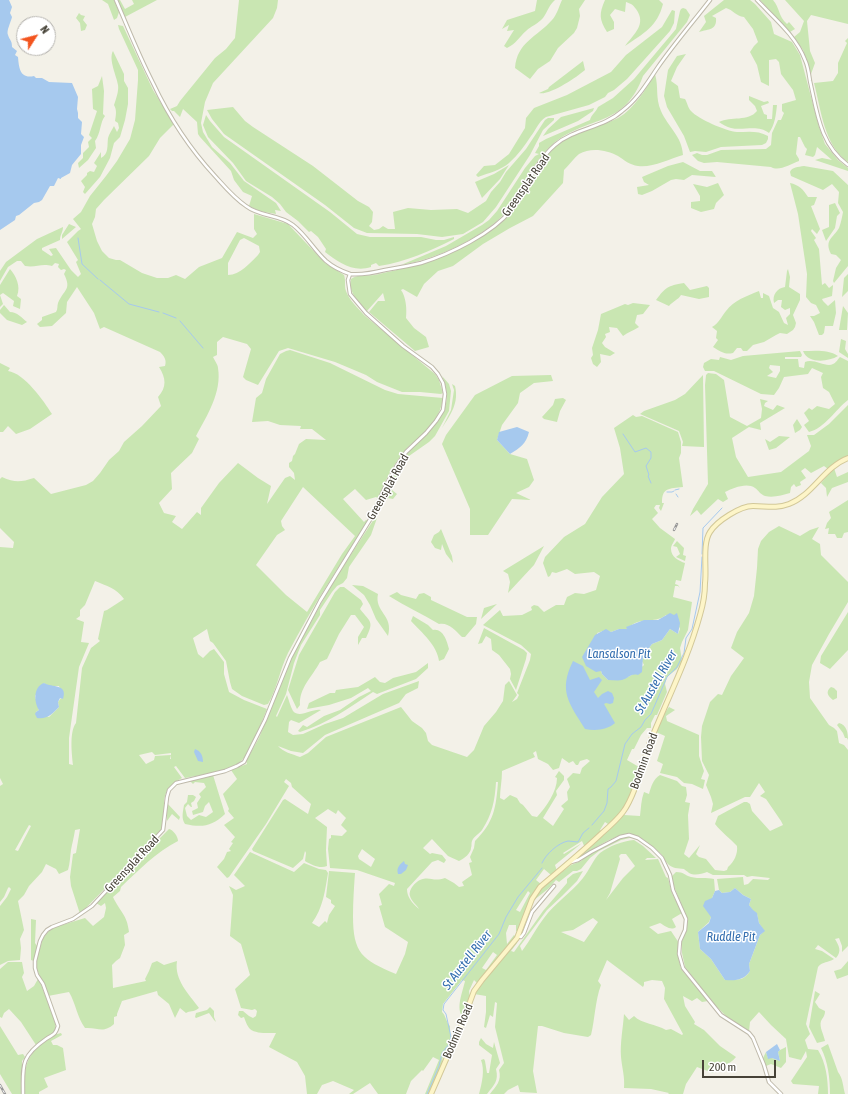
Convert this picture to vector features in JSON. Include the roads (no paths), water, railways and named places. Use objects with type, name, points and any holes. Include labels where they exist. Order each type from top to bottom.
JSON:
[{"type":"main road","name":"Bodmin Road","points":[[431,1094],[457,1037],[474,991],[518,936],[532,899],[537,891],[616,820],[627,806],[664,708],[685,661],[695,634],[704,598],[706,577],[706,544],[710,532],[724,519],[745,507],[778,507],[794,502],[837,464],[848,458]]},
{"type":"street","points":[[116,0],[153,84],[184,137],[209,169],[232,195],[246,207],[264,214],[281,218],[288,222],[302,234],[326,261],[338,269],[350,274]]},
{"type":"street","name":"Greensplat Road","points":[[23,1094],[24,1062],[26,1057],[36,1046],[56,1032],[58,1026],[43,984],[37,975],[35,968],[35,961],[43,935],[52,927],[79,916],[92,906],[163,830],[167,796],[169,790],[176,783],[225,771],[244,762],[256,740],[290,658],[320,601],[371,518],[397,465],[406,452],[436,421],[444,410],[445,394],[443,383],[438,374],[432,367],[404,346],[366,313],[350,294],[348,280],[350,274],[369,274],[422,263],[452,251],[494,227],[513,207],[544,158],[554,146],[567,137],[617,115],[628,106],[643,90],[658,66],[710,0]]},
{"type":"street","points":[[757,0],[799,46],[806,61],[819,120],[827,143],[839,159],[848,165]]},
{"type":"street","points":[[571,862],[578,860],[590,852],[620,837],[629,835],[638,838],[652,848],[662,858],[670,875],[673,890],[686,919],[685,930],[680,941],[679,954],[683,968],[721,1015],[749,1033],[753,1038],[764,1065],[768,1082],[781,1094]]},
{"type":"street","points":[[518,936],[521,937],[524,933],[532,912],[554,886]]},
{"type":"water","points":[[0,0],[9,0],[12,7],[10,13],[12,17],[8,33],[12,47],[16,50],[15,55],[18,57],[21,72],[26,76],[42,78],[49,82],[72,83],[78,97],[78,118],[82,122],[81,134],[84,137],[81,145],[81,154],[72,165],[70,173],[61,179],[58,178],[54,186],[50,186],[42,200],[34,203],[16,216],[15,220],[0,230]]},
{"type":"water","points":[[517,427],[529,432],[522,445],[510,454],[497,440],[499,432]]},
{"type":"water","name":"Lansalson Pit","points":[[670,613],[674,615],[677,613],[680,623],[678,634],[670,629],[662,640],[652,644],[643,656],[642,672],[638,675],[632,675],[620,680],[608,680],[601,671],[596,672],[586,666],[582,657],[595,635],[606,629],[611,632],[619,629],[627,629],[626,627],[644,620],[658,620]]},
{"type":"water","points":[[573,661],[583,666],[590,680],[599,677],[602,680],[594,692],[598,698],[608,691],[612,693],[614,698],[613,703],[604,704],[615,723],[612,725],[601,729],[585,729],[574,712],[567,696],[566,689],[566,681]]},
{"type":"water","points":[[44,683],[61,688],[64,694],[63,699],[60,698],[58,702],[59,707],[50,716],[37,718],[35,714],[39,710],[35,699],[36,691],[40,685]]},
{"type":"water","points":[[195,749],[201,754],[203,762],[198,761],[194,752]]},
{"type":"water","points":[[404,861],[405,864],[408,865],[406,870],[401,874],[398,874],[398,868]]},
{"type":"water","name":"Ruddle Pit","points":[[735,888],[743,895],[751,899],[749,905],[757,913],[759,923],[765,931],[760,935],[749,964],[750,971],[748,974],[739,979],[725,980],[711,959],[700,949],[698,932],[709,923],[711,917],[703,906],[705,901],[712,898],[715,891],[719,890],[722,893],[730,892]]},
{"type":"water","points":[[777,1044],[780,1050],[778,1052],[780,1061],[772,1058],[768,1059],[766,1052]]},
{"type":"waterway","points":[[78,238],[82,264],[98,279]]},
{"type":"waterway","points":[[100,280],[129,304],[159,312]]},
{"type":"waterway","points":[[163,313],[176,318]]},
{"type":"waterway","points":[[180,321],[203,348]]},
{"type":"waterway","points":[[623,434],[635,452],[646,448],[651,452],[651,458],[646,466],[651,483]]},
{"type":"waterway","points":[[675,490],[679,489]]},
{"type":"waterway","points":[[667,492],[674,491]]},
{"type":"waterway","name":"St Austell River","points":[[702,554],[703,528],[722,508]]},
{"type":"waterway","name":"St Austell River","points":[[592,825],[604,811],[607,803],[608,789],[616,781],[625,744],[632,734],[641,727],[651,714],[667,677],[677,667],[684,653],[686,638],[692,629],[700,592],[702,557]]},
{"type":"waterway","name":"St Austell River","points":[[542,863],[556,846],[568,841],[578,842],[583,833],[589,828]]},
{"type":"waterway","name":"St Austell River","points":[[427,1094],[439,1066],[442,1053],[449,1044],[451,1037],[446,1014],[443,1010],[444,1004],[499,934],[506,917],[518,897],[542,868]]},
{"type":"railway","points":[[674,530],[677,524]]},
{"type":"railway","points":[[0,1085],[5,1094]]}]
